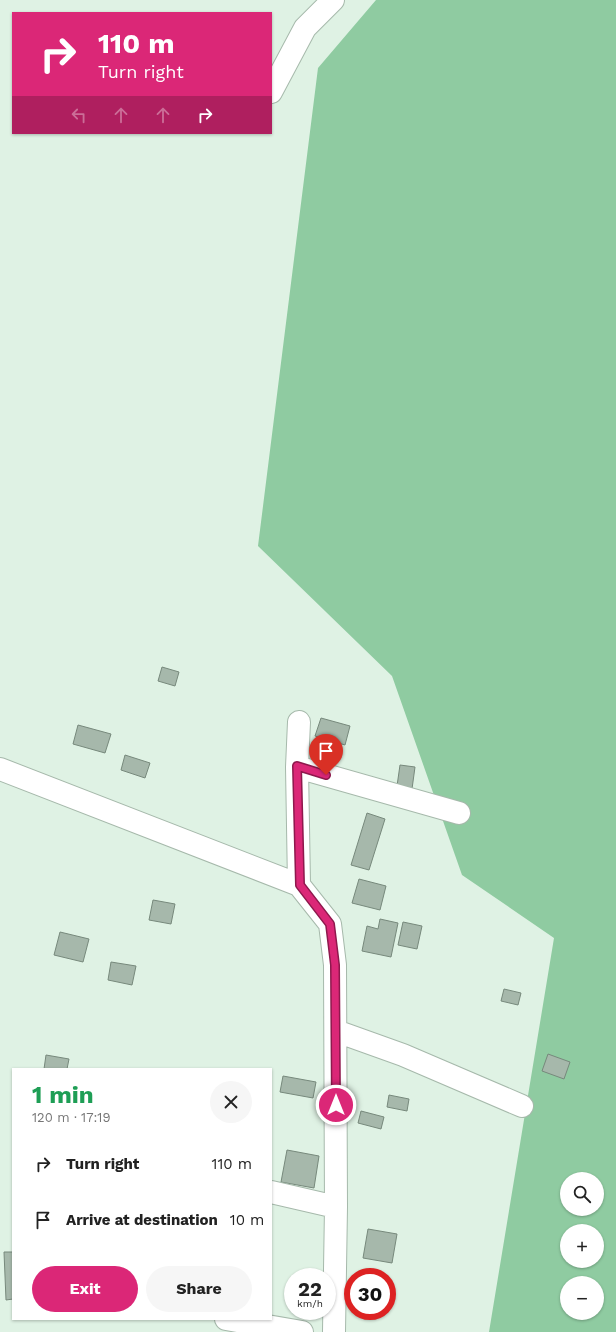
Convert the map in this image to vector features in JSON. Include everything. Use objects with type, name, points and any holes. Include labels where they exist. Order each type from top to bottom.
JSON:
[{"type":"street","points":[[272,90],[305,28],[332,0]]},
{"type":"street","points":[[299,722],[297,766],[300,885]]},
{"type":"street","points":[[297,766],[459,813]]},
{"type":"street","points":[[0,769],[300,885],[330,924],[335,965],[336,1031],[334,1332]]},
{"type":"street","points":[[336,1031],[403,1055],[522,1106]]},
{"type":"street","points":[[272,1192],[336,1207]]},
{"type":"street","points":[[232,1320],[302,1332]]},
{"type":"green space","points":[[376,0],[616,0],[616,1332],[489,1332],[554,938],[462,875],[392,676],[258,546],[318,68]]},
{"type":"building","points":[[162,667],[179,672],[175,686],[158,681]]},
{"type":"building","points":[[321,718],[350,726],[345,745],[315,736]]},
{"type":"building","points":[[78,725],[111,734],[105,753],[73,744]]},
{"type":"building","points":[[125,755],[150,763],[145,778],[121,770]]},
{"type":"building","points":[[400,765],[415,767],[412,789],[397,786]]},
{"type":"building","points":[[367,813],[385,819],[369,870],[351,865]]},
{"type":"building","points":[[359,879],[386,886],[380,910],[352,903]]},
{"type":"building","points":[[153,900],[175,904],[171,924],[149,920]]},
{"type":"building","points":[[380,919],[398,923],[391,957],[362,951],[367,926],[378,929]]},
{"type":"building","points":[[403,922],[422,926],[417,949],[398,945]]},
{"type":"building","points":[[60,932],[89,939],[83,962],[54,955]]},
{"type":"building","points":[[111,962],[136,966],[132,985],[108,980]]},
{"type":"building","points":[[504,989],[521,993],[518,1005],[501,1001]]},
{"type":"building","points":[[548,1054],[570,1062],[564,1079],[542,1071]]},
{"type":"building","points":[[46,1055],[69,1059],[67,1068],[44,1068]]},
{"type":"building","points":[[283,1076],[316,1082],[313,1098],[280,1092]]},
{"type":"building","points":[[389,1095],[409,1099],[407,1111],[387,1107]]},
{"type":"building","points":[[361,1111],[384,1117],[381,1129],[358,1123]]},
{"type":"building","points":[[287,1150],[319,1156],[314,1188],[281,1182]]},
{"type":"building","points":[[368,1229],[397,1234],[392,1263],[363,1258]]},
{"type":"building","points":[[4,1252],[12,1252],[12,1299],[6,1300]]},
{"type":"route","points":[[326,775],[297,766],[300,885],[330,924],[335,965],[336,1105]]}]
